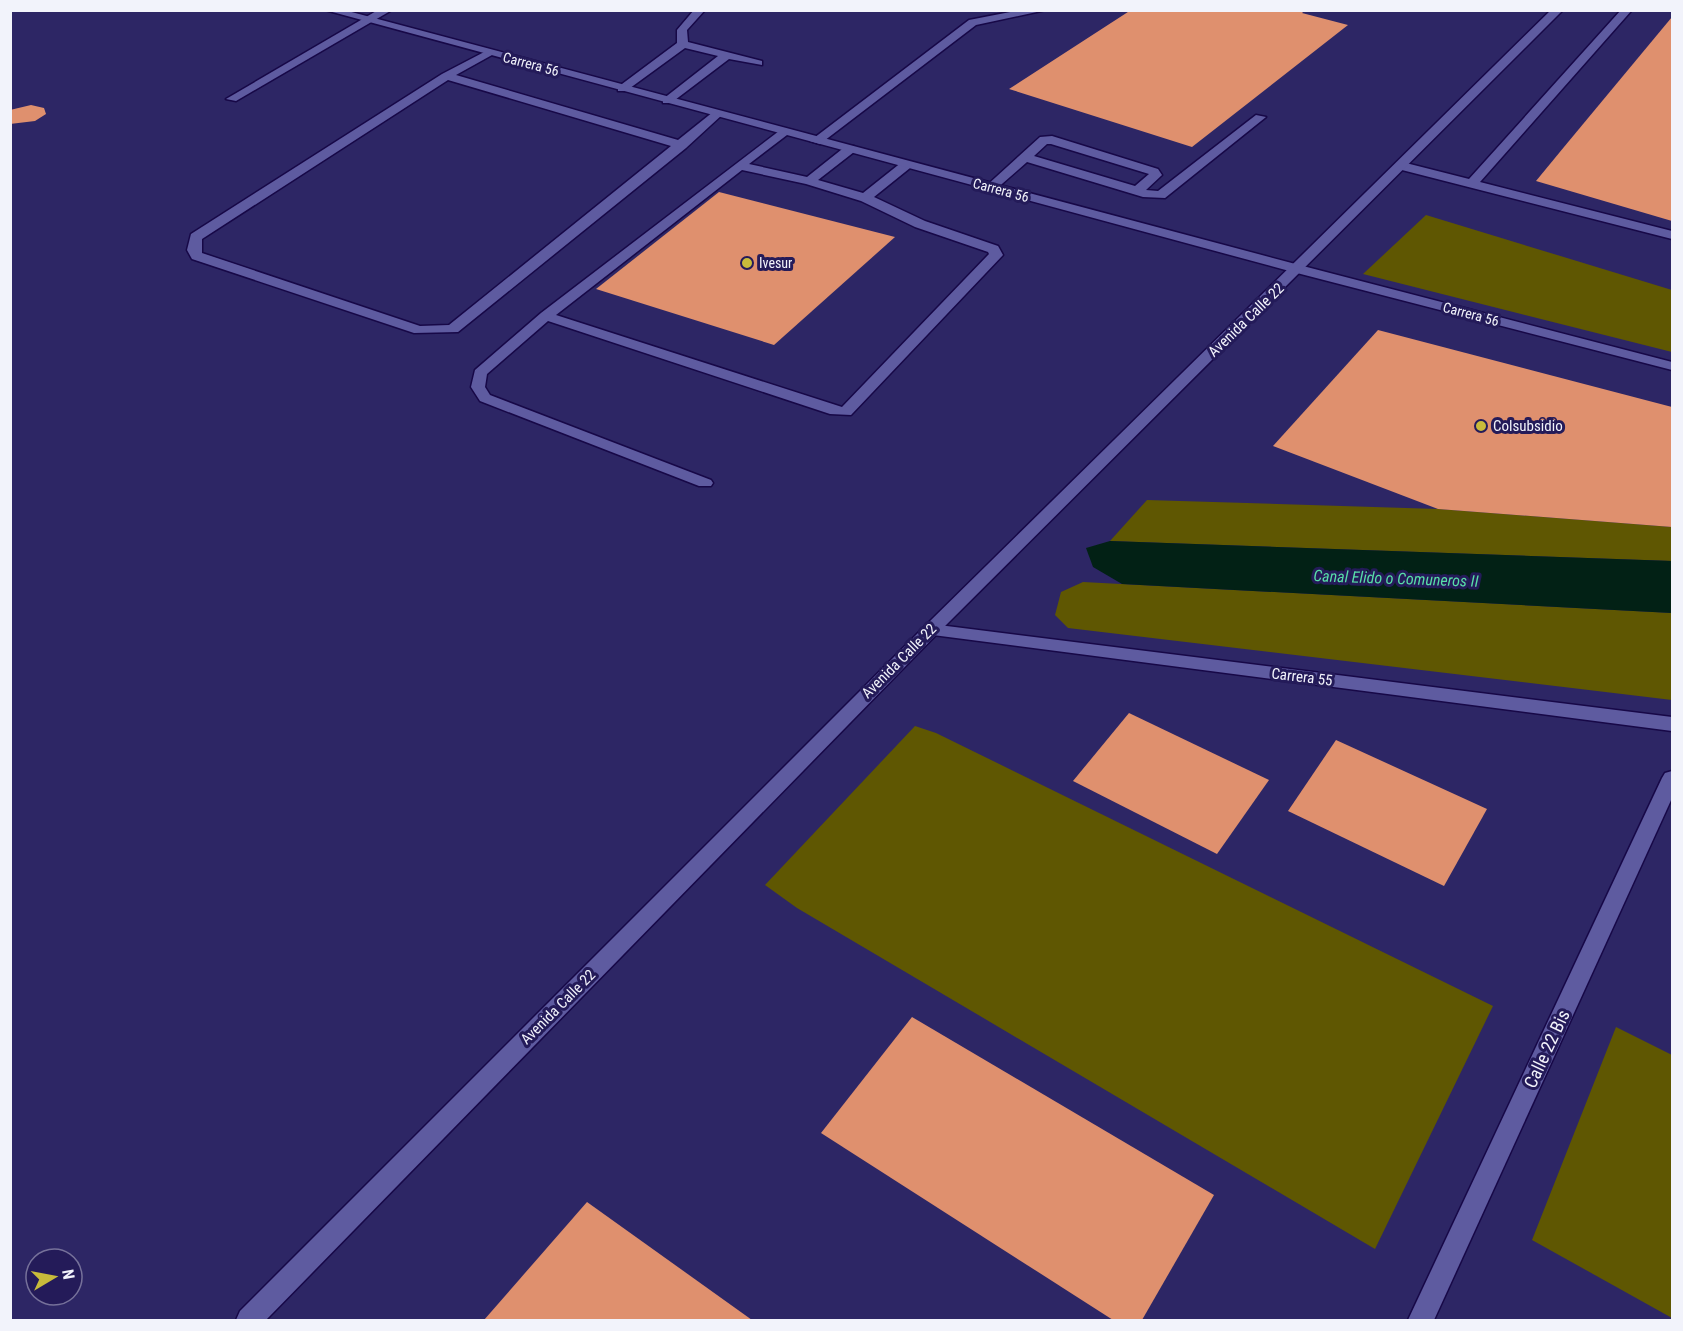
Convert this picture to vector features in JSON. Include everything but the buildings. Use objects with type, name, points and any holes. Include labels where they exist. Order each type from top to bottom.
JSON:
[{"type":"street","name":"Carrera 56","points":[[330,10],[1298,269],[1672,366]]},
{"type":"street","points":[[232,99],[387,10]]},
{"type":"street","points":[[683,44],[682,30],[700,10]]},
{"type":"street","points":[[816,141],[973,22],[1041,10]]},
{"type":"street","name":"Avenida Calle 22","points":[[249,1320],[931,630],[1558,10]]},
{"type":"street","points":[[1473,184],[1627,10]]},
{"type":"street","points":[[622,88],[683,44],[758,63]]},
{"type":"street","points":[[488,53],[446,76],[196,237],[194,250],[197,256],[419,330],[453,329],[682,145],[717,114]]},
{"type":"street","points":[[667,100],[727,55]]},
{"type":"street","points":[[446,76],[682,145]]},
{"type":"street","points":[[1025,157],[1137,191],[1154,195],[1166,193],[1260,117]]},
{"type":"street","points":[[705,483],[485,398],[478,387],[480,373],[546,316],[783,132]]},
{"type":"street","points":[[991,187],[1044,140],[1052,140],[1154,171],[1156,175],[1137,191]]},
{"type":"street","points":[[809,181],[850,149]]},
{"type":"street","points":[[865,198],[906,165]]},
{"type":"street","points":[[546,316],[835,411],[850,411],[996,255],[993,249],[920,224],[865,198],[809,181],[740,166]]},
{"type":"street","points":[[1402,166],[1672,235]]},
{"type":"street","name":"Carrera 55","points":[[931,630],[1672,724]]},
{"type":"street","name":"Calle 22 Bis","points":[[1421,1320],[1672,778]]},
{"type":"shaded area","points":[[1426,215],[1672,290],[1672,352],[1363,274]]},
{"type":"shaded area","points":[[1147,500],[1438,509],[1672,527],[1672,561],[1110,541]]},
{"type":"shaded area","points":[[1083,582],[1672,613],[1672,700],[1068,628],[1055,615],[1061,592]]},
{"type":"shaded area","points":[[915,726],[936,733],[1493,1006],[1375,1249],[797,908],[765,885]]},
{"type":"shaded area","points":[[1616,1027],[1672,1055],[1672,1318],[1532,1240]]},
{"type":"water","name":"Canal Elido o Comuneros II","points":[[1110,541],[1672,561],[1672,613],[1122,584],[1093,567],[1086,548]]},
{"type":"place","name":"Ivesur","points":[[747,263]]},
{"type":"place","name":"Colsubsidio","points":[[1481,426]]}]
